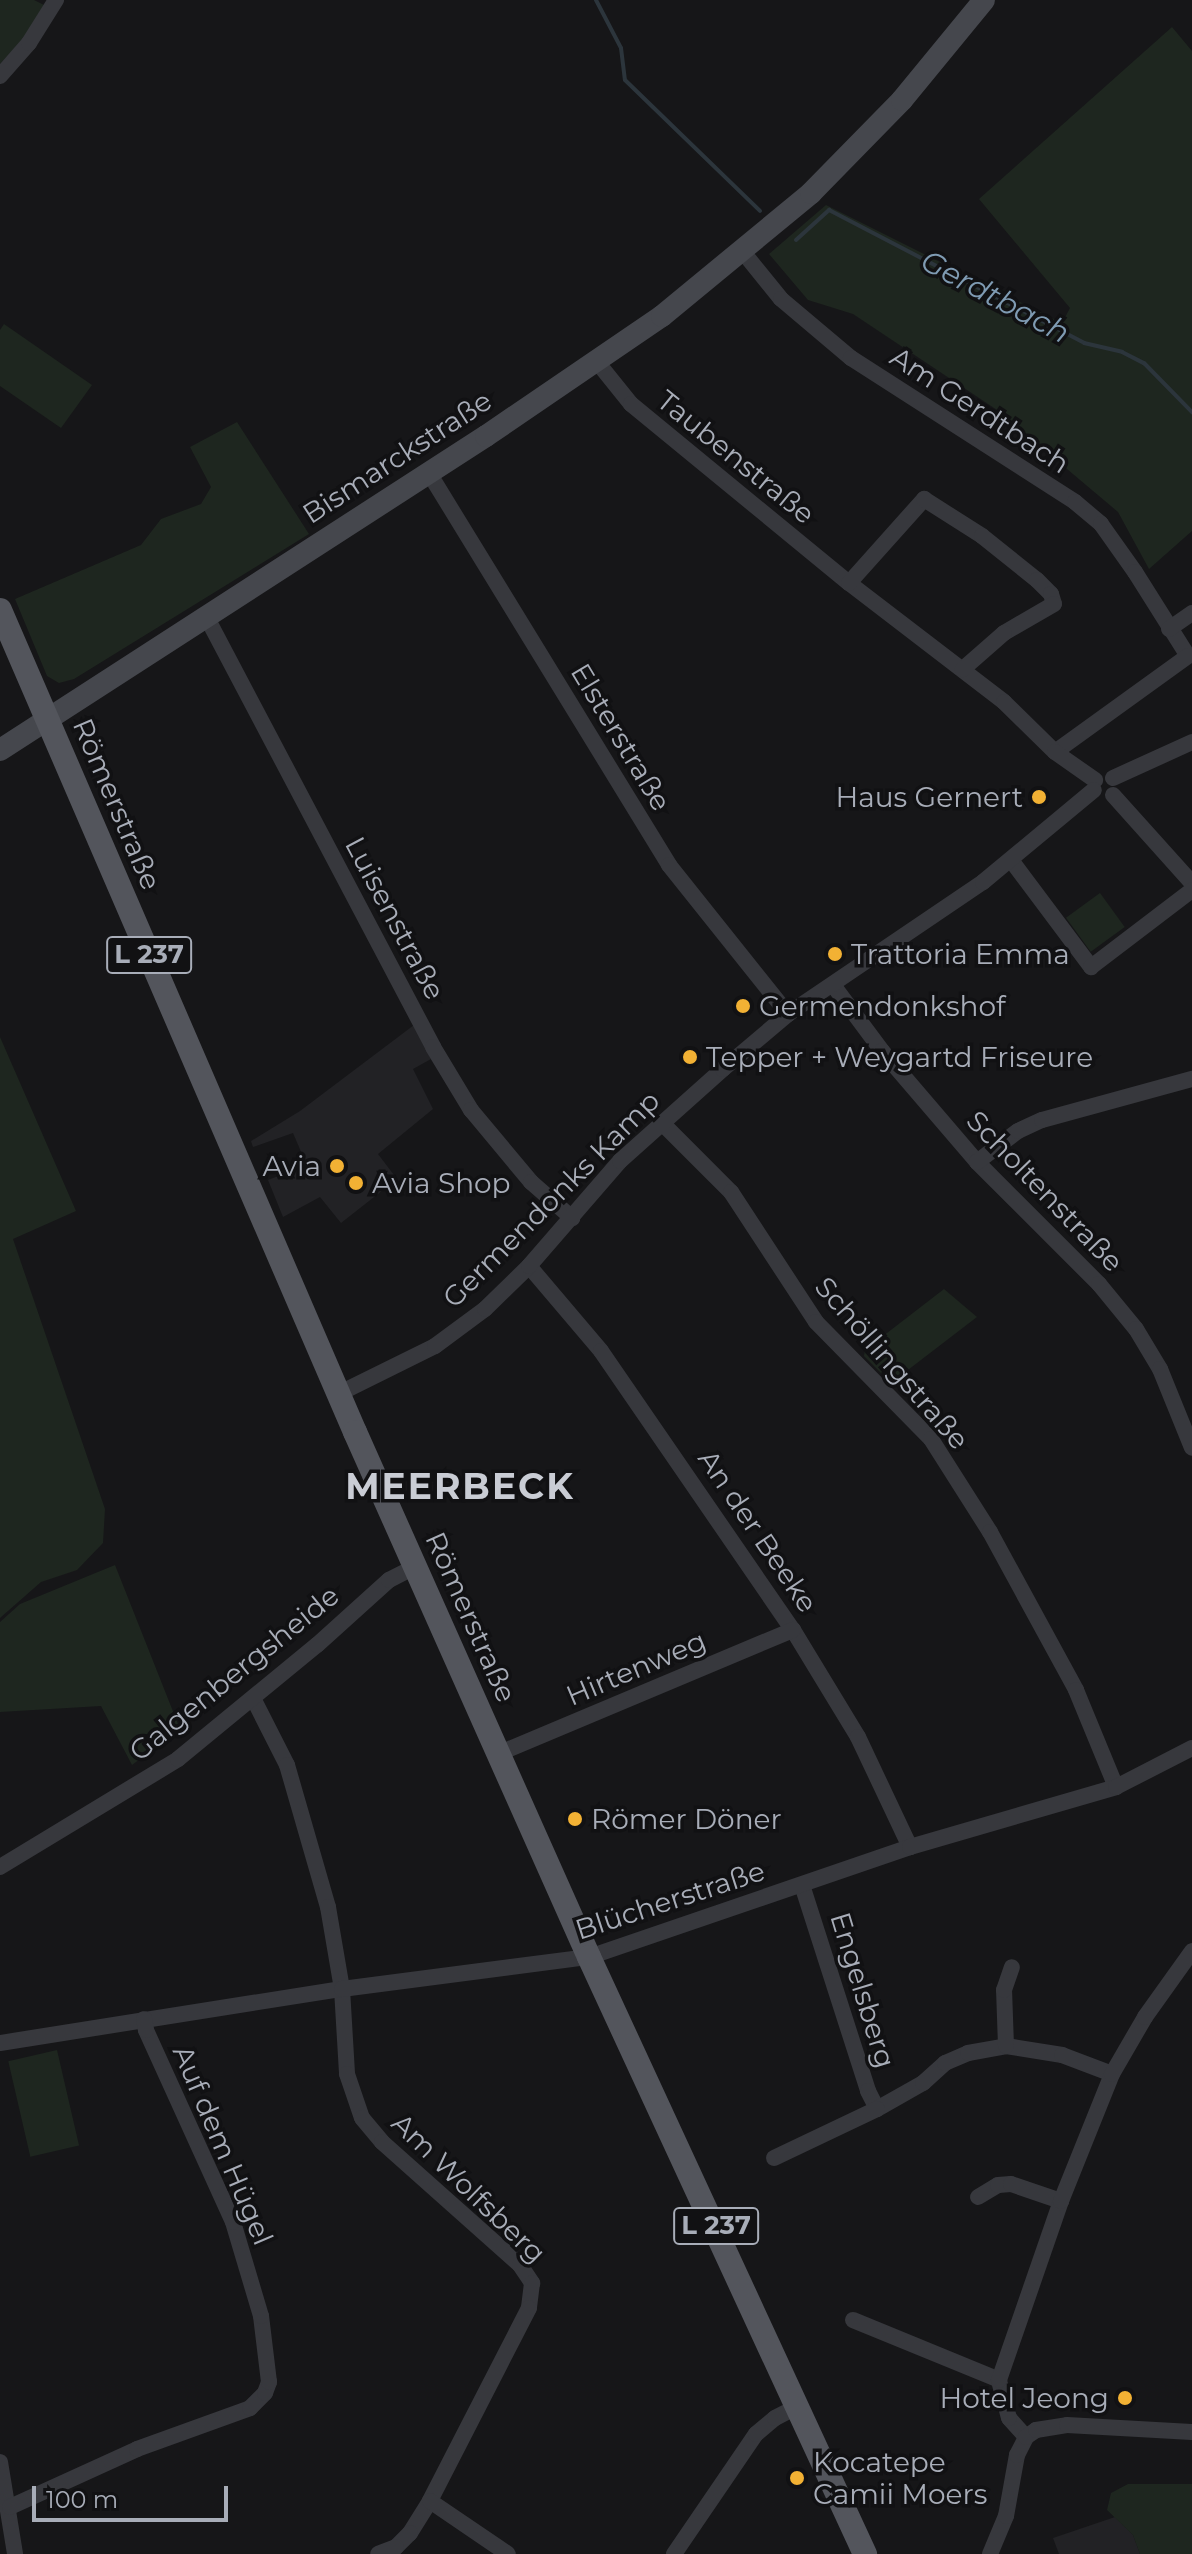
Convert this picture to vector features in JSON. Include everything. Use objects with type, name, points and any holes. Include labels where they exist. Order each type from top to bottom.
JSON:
[{"type":"main road","name":"Bismarckstraße","points":[[0,750],[598,363],[743,252],[811,193],[902,100],[984,0]]},
{"type":"main road","name":"Römerstraße","points":[[0,610],[338,1394],[589,1957],[865,2554]]},
{"type":"street","points":[[0,76],[29,43],[56,0]]},
{"type":"street","name":"Am Gerdtbach","points":[[743,252],[781,299],[851,358],[1075,502],[1101,524],[1188,656],[1055,752]]},
{"type":"street","name":"Taubenstraße","points":[[598,363],[631,404],[849,583],[1004,702],[1094,785]]},
{"type":"street","name":"Elsterstraße","points":[[429,473],[669,865],[788,1014]]},
{"type":"street","points":[[849,583],[924,499],[982,536],[1037,580],[1051,594],[1054,604],[1004,633],[963,669]]},
{"type":"street","points":[[1169,629],[1192,613]]},
{"type":"street","name":"Luisenstraße","points":[[206,616],[433,1047],[471,1110],[531,1182],[572,1218]]},
{"type":"street","points":[[1094,785],[1102,798],[1113,786],[1192,742]]},
{"type":"street","name":"Germendonks Kamp","points":[[338,1394],[435,1346],[485,1309],[529,1266],[620,1161],[788,1014],[1011,860],[1094,785]]},
{"type":"street","points":[[1113,786],[1192,883]]},
{"type":"street","points":[[1011,860],[1091,967],[1192,890]]},
{"type":"street","name":"Scholtenstraße","points":[[833,985],[882,1051],[977,1162],[1099,1284],[1136,1329],[1160,1369],[1192,1448]]},
{"type":"street","points":[[977,1162],[1018,1131],[1042,1120],[1192,1079]]},
{"type":"street","name":"Schöllingstraße","points":[[662,1123],[731,1192],[816,1322],[931,1439],[990,1532],[1076,1690],[1116,1787]]},
{"type":"street","name":"An der Beeke","points":[[529,1266],[601,1351],[793,1630],[858,1737],[910,1847]]},
{"type":"street","name":"Galgenbergsheide","points":[[0,1867],[178,1759],[389,1580],[416,1566]]},
{"type":"street","name":"Hirtenweg","points":[[500,1753],[793,1630]]},
{"type":"street","points":[[253,1698],[287,1765],[309,1832],[328,1907],[342,1989]]},
{"type":"street","name":"Blücherstraße","points":[[0,2043],[342,1989],[589,1957],[910,1847],[1116,1787],[1192,1748]]},
{"type":"street","name":"Engelsberg","points":[[802,1885],[868,2091],[877,2109]]},
{"type":"street","points":[[1026,2437],[1009,2418],[999,2380],[1061,2201],[1112,2074],[1145,2017],[1192,1951]]},
{"type":"street","points":[[1006,2046],[1004,1990],[1012,1967]]},
{"type":"street","name":"Am Wolfsberg","points":[[342,1989],[347,2074],[362,2118],[382,2142],[520,2265],[532,2283],[529,2308],[430,2501]]},
{"type":"street","name":"Auf dem Hügel","points":[[10,2507],[137,2449],[250,2408],[259,2402],[269,2382],[261,2316],[233,2222],[146,2030],[144,2019]]},
{"type":"street","name":"Engelsberg","points":[[774,2158],[877,2109],[923,2083],[945,2063],[968,2053],[1006,2046],[1062,2055],[1112,2074]]},
{"type":"street","points":[[978,2197],[998,2185],[1011,2184],[1061,2201]]},
{"type":"street","points":[[853,2320],[999,2380]]},
{"type":"street","points":[[674,2554],[756,2434],[775,2418],[799,2406]]},
{"type":"street","points":[[990,2554],[1006,2516],[1017,2455],[1026,2437],[1036,2430],[1067,2425],[1192,2432]]},
{"type":"street","points":[[0,2462],[10,2507],[15,2554]]},
{"type":"street","points":[[378,2554],[396,2547],[410,2533],[430,2501],[508,2554]]},
{"type":"shaded area","points":[[0,0],[34,0],[44,5],[23,39],[0,64]]},
{"type":"shaded area","points":[[1172,27],[1192,51],[1192,531],[1149,569],[1118,512],[997,410],[853,314],[808,300],[769,254],[826,205],[1062,323],[1070,308],[979,199]]},
{"type":"shaded area","points":[[4,324],[92,385],[61,428],[0,386],[0,330]]},
{"type":"shaded area","points":[[237,422],[309,534],[74,679],[59,683],[47,676],[15,599],[141,545],[161,519],[201,504],[211,487],[190,447]]},
{"type":"shaded area","points":[[1100,893],[1125,927],[1091,952],[1066,918]]},
{"type":"shaded area","points":[[414,1025],[431,1059],[413,1069],[433,1109],[378,1154],[397,1179],[341,1223],[320,1197],[283,1217],[268,1180],[299,1168],[305,1161],[293,1133],[253,1147],[251,1141],[300,1111]]},
{"type":"shaded area","points":[[0,1037],[76,1211],[13,1239],[105,1509],[103,1543],[77,1570],[41,1582],[0,1618]]},
{"type":"shaded area","points":[[944,1289],[977,1317],[891,1383],[864,1356],[865,1350]]},
{"type":"shaded area","points":[[115,1565],[180,1729],[132,1765],[101,1706],[0,1712],[0,1622],[20,1604]]},
{"type":"shaded area","points":[[57,2050],[79,2145],[30,2157],[8,2061]]},
{"type":"shaded area","points":[[1128,2484],[1192,2484],[1192,2554],[1140,2554],[1133,2535],[1107,2510],[1111,2493]]},
{"type":"shaded area","points":[[1115,2517],[1133,2535],[1140,2554],[1059,2554],[1053,2538]]},
{"type":"waterway","name":"Gerdtbach","points":[[596,0],[621,48],[625,80],[760,211]]},
{"type":"waterway","name":"Gerdtbach","points":[[796,240],[829,210],[1084,343],[1122,352],[1144,363],[1192,412]]},
{"type":"place","name":"Haus Gernert","points":[[1039,797]]},
{"type":"place","name":"Trattoria Emma","points":[[835,954]]},
{"type":"place","name":"Germendonkshof","points":[[743,1006]]},
{"type":"place","name":"Tepper + Weygartd Friseure","points":[[690,1057]]},
{"type":"place","name":"Avia","points":[[337,1166]]},
{"type":"place","name":"Avia Shop","points":[[356,1183]]},
{"type":"place","name":"Römer Döner","points":[[575,1819]]},
{"type":"place","name":"Hotel Jeong","points":[[1125,2398]]},
{"type":"place","name":"Kocatepe Camii Moers","points":[[797,2478]]},
{"type":"district","name":"MEERBECK","points":[[460,1487]]}]
